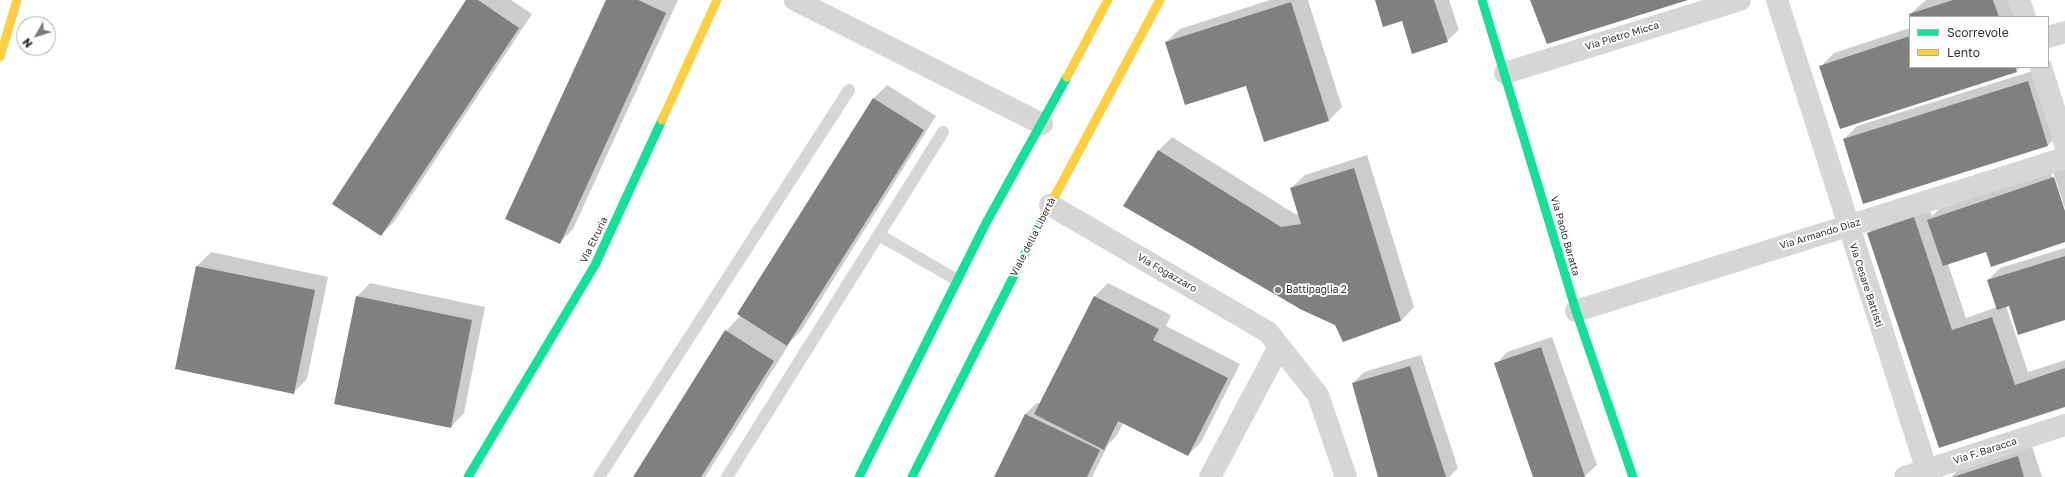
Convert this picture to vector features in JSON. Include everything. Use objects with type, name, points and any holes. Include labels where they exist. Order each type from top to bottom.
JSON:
[{"type":"main road","points":[[0,57],[17,0]]},
{"type":"main road","name":"Via Etruria","points":[[468,477],[595,265],[717,0]]},
{"type":"main road","points":[[859,477],[986,223],[1042,124],[1108,0]]},
{"type":"main road","name":"Viale della Libertà","points":[[912,477],[1050,205],[1160,0]]},
{"type":"main road","name":"Via Paolo Baratta","points":[[1482,0],[1576,311],[1633,477]]},
{"type":"street","points":[[795,0],[1042,124]]},
{"type":"street","name":"Via Pietro Micca","points":[[1505,73],[1740,0]]},
{"type":"street","name":"Via Cesare Battisti","points":[[1776,0],[1847,226],[1928,474]]},
{"type":"street","points":[[2019,0],[2025,16]]},
{"type":"street","points":[[2049,37],[2065,32]]},
{"type":"street","points":[[2041,68],[2065,144]]},
{"type":"street","name":"Via Armando Diaz","points":[[1576,311],[2065,158]]},
{"type":"street","name":"Via Fogazzaro","points":[[1050,205],[1268,332],[1318,395],[1346,477]]},
{"type":"street","points":[[1210,477],[1280,347]]},
{"type":"street","name":"Via F. Baracca","points":[[1905,477],[1928,474],[2065,425]]},
{"type":"lane","points":[[599,477],[849,90]]},
{"type":"lane","points":[[728,477],[943,132]]},
{"type":"lane","points":[[879,235],[957,280]]},
{"type":"building","points":[[466,0],[478,0],[519,28],[381,236],[332,204]]},
{"type":"building","points":[[606,0],[638,0],[666,13],[560,244],[505,219]]},
{"type":"building","points":[[1375,0],[1434,0],[1448,42],[1412,54],[1402,21],[1383,27]]},
{"type":"building","points":[[1530,0],[1688,0],[1547,44]]},
{"type":"building","points":[[1953,0],[1993,0],[1999,16],[1910,16],[1909,14]]},
{"type":"building","points":[[1291,2],[1329,121],[1264,142],[1246,86],[1185,105],[1165,42]]},
{"type":"building","points":[[1909,36],[1909,68],[2015,68],[2017,72],[1840,129],[1819,66]]},
{"type":"building","points":[[2028,81],[2048,146],[1863,204],[1843,139]]},
{"type":"building","points":[[873,98],[924,130],[787,346],[737,314]]},
{"type":"building","points":[[1158,150],[1281,227],[1301,224],[1290,188],[1354,168],[1401,321],[1343,342],[1335,325],[1302,310],[1123,206]]},
{"type":"building","points":[[2054,177],[2065,211],[2065,242],[1991,267],[1986,252],[1943,266],[1927,220]]},
{"type":"building","points":[[1914,217],[1952,330],[1992,317],[2015,385],[2065,368],[2065,407],[1939,448],[1867,233]]},
{"type":"building","points":[[2065,256],[2065,320],[2018,335],[2009,306],[1997,310],[1987,280]]},
{"type":"building","points":[[196,266],[315,290],[294,394],[175,369]]},
{"type":"building","points":[[356,296],[472,320],[451,428],[334,404]]},
{"type":"building","points":[[1094,296],[1159,329],[1153,340],[1228,378],[1188,456],[1118,421],[1104,450],[1034,414]]},
{"type":"building","points":[[725,330],[774,361],[701,477],[633,477]]},
{"type":"building","points":[[1541,347],[1585,477],[1533,477],[1494,363]]},
{"type":"building","points":[[1410,366],[1446,477],[1378,477],[1352,383]]},
{"type":"building","points":[[1025,414],[1100,450],[1087,477],[994,477]]},
{"type":"building","points":[[2018,456],[2024,477],[1953,477]]},
{"type":"traffic: fast","points":[[1482,0],[1576,311],[1633,477]]},
{"type":"traffic: fast","points":[[859,477],[986,223],[1067,77]]},
{"type":"traffic: fast","points":[[468,477],[595,265],[662,120]]},
{"type":"traffic: fast","points":[[912,477],[1042,220]]},
{"type":"traffic: slow","points":[[0,57],[17,0]]},
{"type":"traffic: slow","points":[[662,120],[717,0]]},
{"type":"traffic: slow","points":[[1067,77],[1108,0]]},
{"type":"traffic: slow","points":[[1042,220],[1160,0]]},
{"type":"place","name":"Battipaglia 2","points":[[1278,290]]}]
